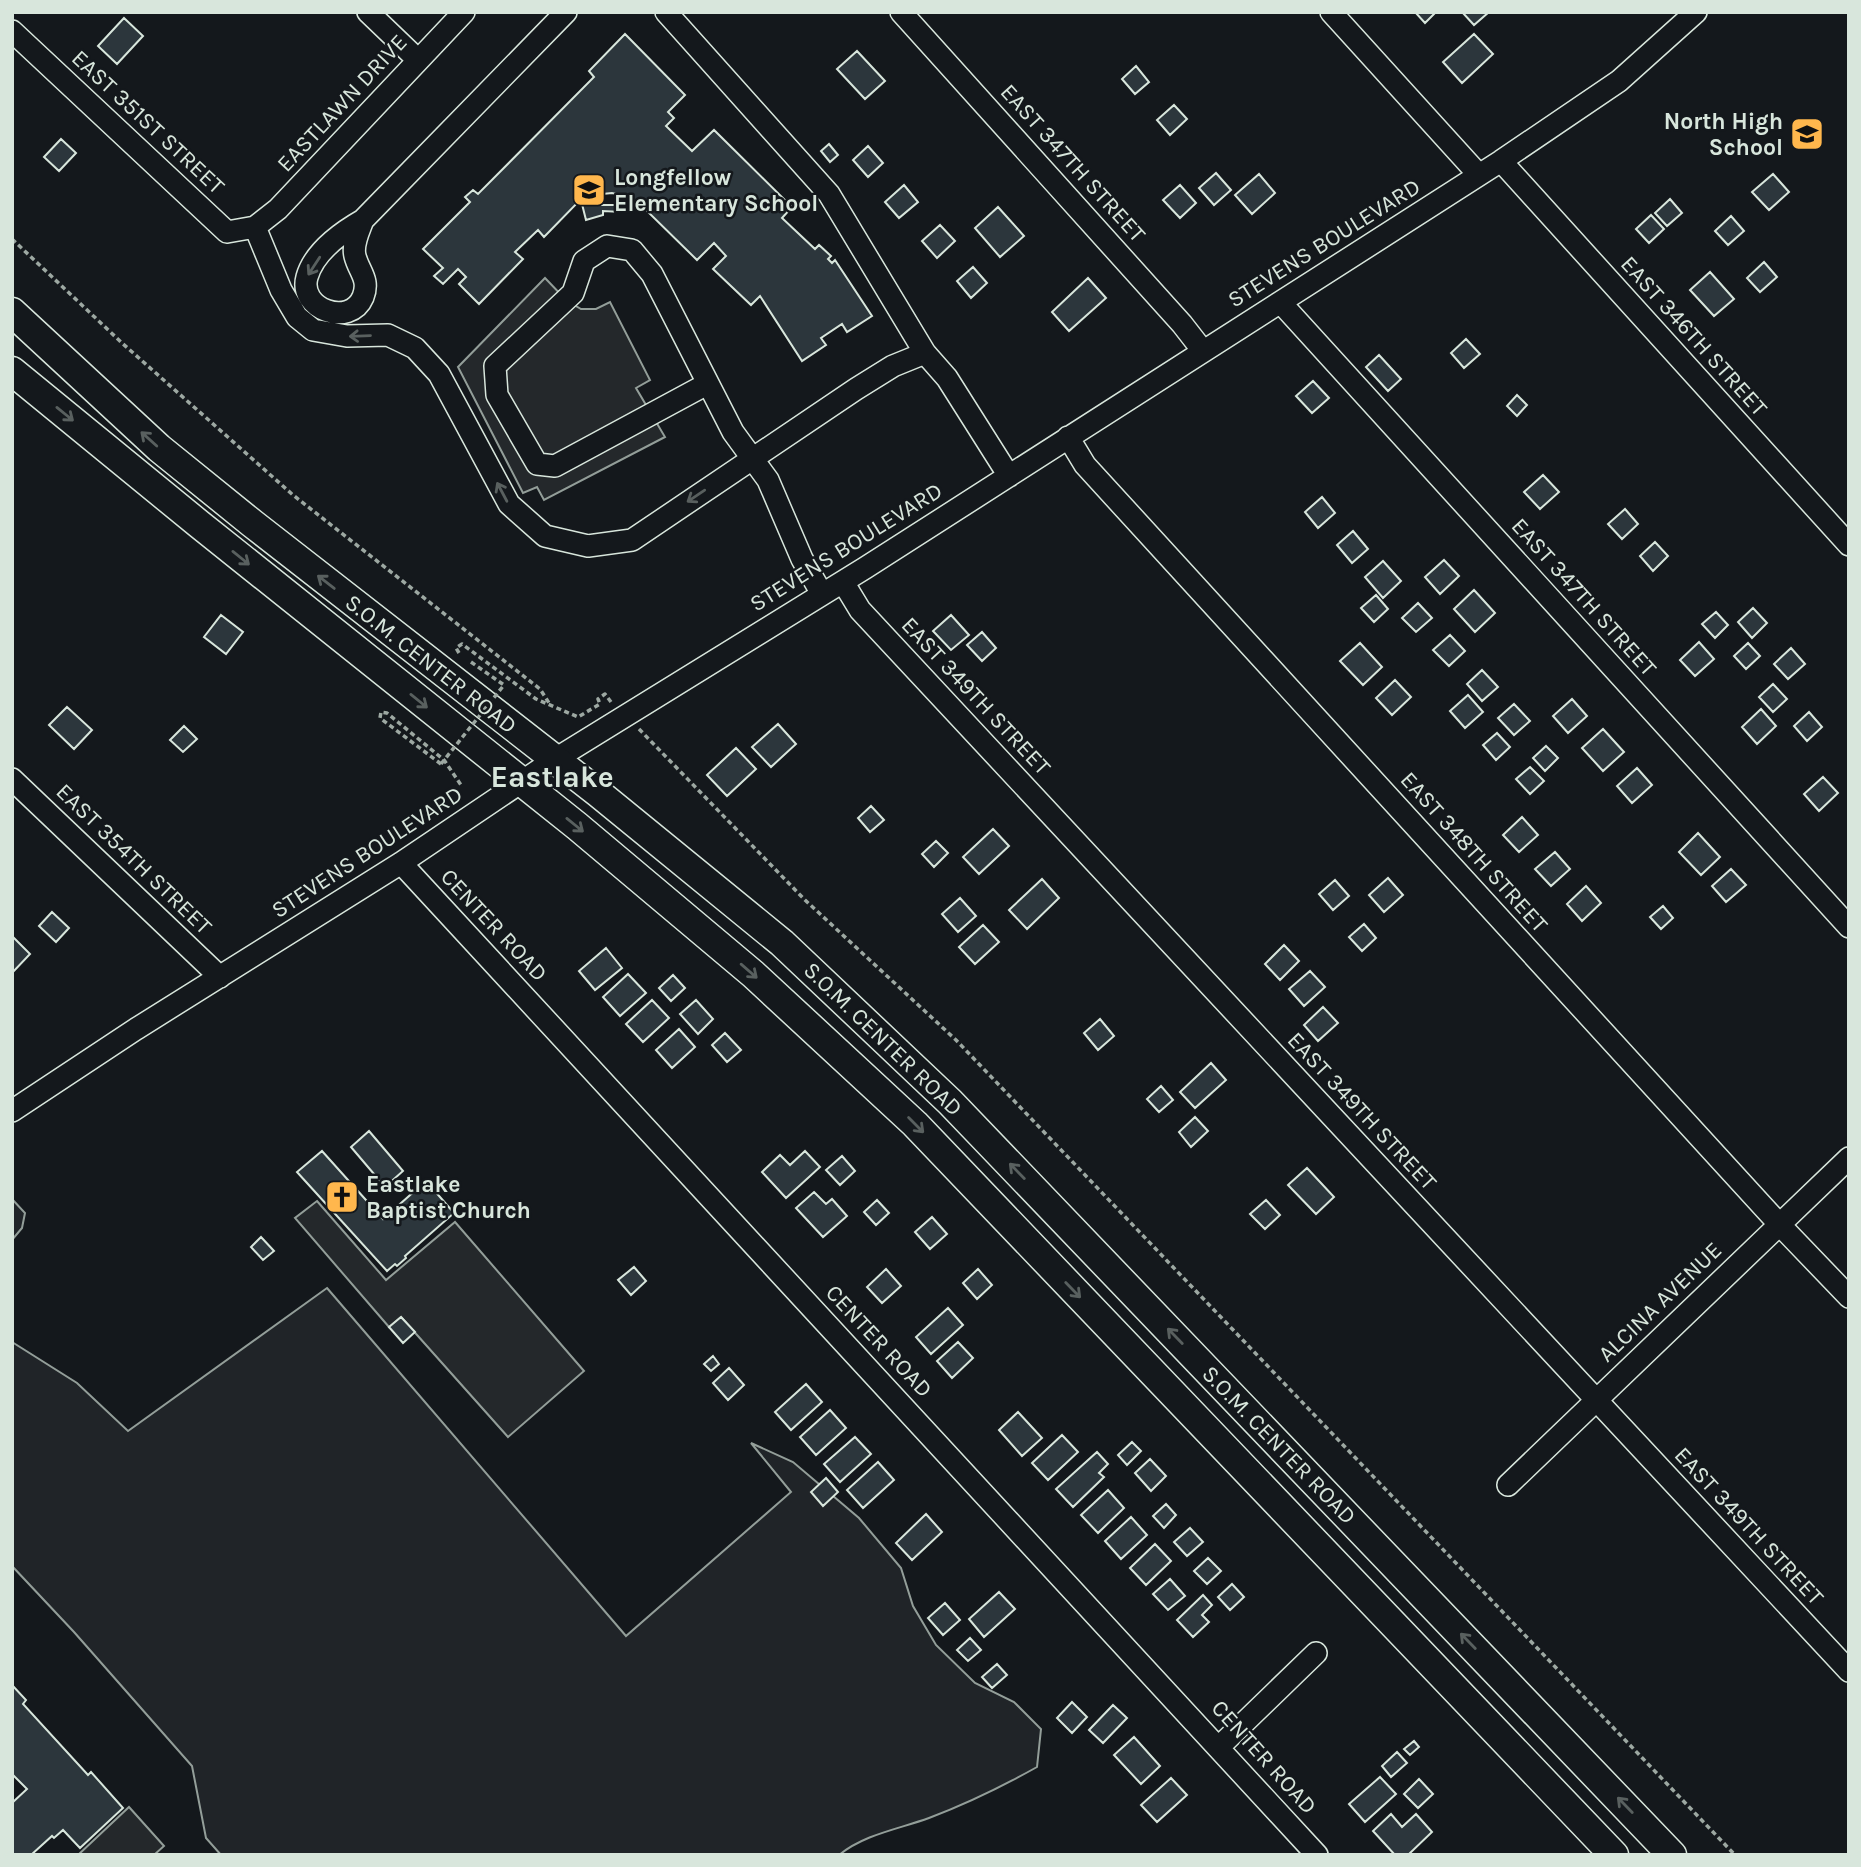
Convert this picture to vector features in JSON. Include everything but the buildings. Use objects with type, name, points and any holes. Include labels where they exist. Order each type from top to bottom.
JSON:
[{"type":"main road","name":"S.O.M. CENTER ROAD","points":[[12,312],[159,448],[608,800],[782,943],[950,1102],[1672,1855]]},
{"type":"main road","name":"S.O.M. CENTER ROAD","points":[[12,371],[577,826],[753,974],[915,1124],[1614,1855]]},
{"type":"street","points":[[368,12],[418,60]]},
{"type":"street","name":"EASTLAWN DRIVE","points":[[255,227],[278,209],[464,12]]},
{"type":"street","points":[[363,220],[565,12]]},
{"type":"street","points":[[666,12],[829,194],[925,353],[947,378],[1009,476]]},
{"type":"street","name":"EAST 347TH STREET","points":[[901,12],[1182,324],[1203,351]]},
{"type":"street","points":[[1331,12],[1479,175]]},
{"type":"street","name":"STEVENS BOULEVARD","points":[[12,1111],[401,863],[554,760],[843,582],[1592,102],[1696,12]]},
{"type":"street","name":"EAST 351ST STREET","points":[[12,31],[227,232],[255,227]]},
{"type":"street","name":"EAST 346TH STREET","points":[[1501,161],[1849,545]]},
{"type":"street","points":[[255,227],[281,290],[297,317],[313,330],[347,336],[388,335],[415,348],[439,374],[509,505],[545,536],[588,546],[632,540],[893,366],[925,353]]},
{"type":"street","points":[[707,384],[555,466],[537,464],[498,395],[495,366],[573,293],[584,261],[607,246],[632,250],[652,274],[733,432],[768,480],[802,559],[821,594]]},
{"type":"street","name":"EAST 347TH STREET","points":[[1280,303],[1849,927]]},
{"type":"street","name":"EAST 348TH STREET","points":[[1068,437],[1085,466],[1779,1224],[1849,1297]]},
{"type":"street","name":"EAST 349TH STREET","points":[[843,582],[860,610],[1849,1671]]},
{"type":"street","name":"EAST 354TH STREET","points":[[12,779],[220,977]]},
{"type":"street","name":"CENTER ROAD","points":[[401,863],[1317,1855]]},
{"type":"street","name":"ALCINA AVENUE","points":[[1508,1485],[1849,1158]]},
{"type":"street","points":[[1219,1747],[1315,1653]]},
{"type":"path","points":[[12,239],[122,344],[242,451],[293,495],[540,690],[550,705]]},
{"type":"path","points":[[460,654],[456,648],[462,644],[536,699],[578,717],[600,704],[598,699],[605,694]]},
{"type":"path","points":[[461,785],[444,760],[387,713],[381,712],[380,718],[441,764],[504,685],[471,661]]},
{"type":"path","points":[[637,727],[805,900],[956,1040],[1735,1855]]},
{"type":"shaded area","points":[[545,278],[566,300],[581,309],[596,309],[610,302],[650,380],[636,388],[665,437],[544,500],[537,487],[523,493],[458,367]]},
{"type":"shaded area","points":[[12,1199],[25,1213],[22,1228],[12,1240]]},
{"type":"shaded area","points":[[317,1201],[386,1280],[455,1222],[584,1371],[508,1437],[401,1317],[389,1327],[295,1218]]},
{"type":"shaded area","points":[[327,1288],[626,1636],[791,1492],[751,1443],[793,1462],[859,1518],[901,1568],[913,1606],[936,1645],[975,1683],[1014,1702],[1041,1729],[1037,1767],[970,1801],[871,1837],[839,1855],[221,1855],[206,1838],[192,1766],[12,1566],[12,1342],[77,1383],[128,1431]]},
{"type":"shaded area","points":[[129,1807],[164,1846],[154,1855],[78,1855]]},
{"type":"place","name":"North High School","points":[[1807,134]]},
{"type":"place","name":"Longfellow Elementary School","points":[[589,190]]},
{"type":"place","name":"Eastlake Baptist Church","points":[[342,1197]]},
{"type":"district","name":"Eastlake","points":[[552,777]]}]
